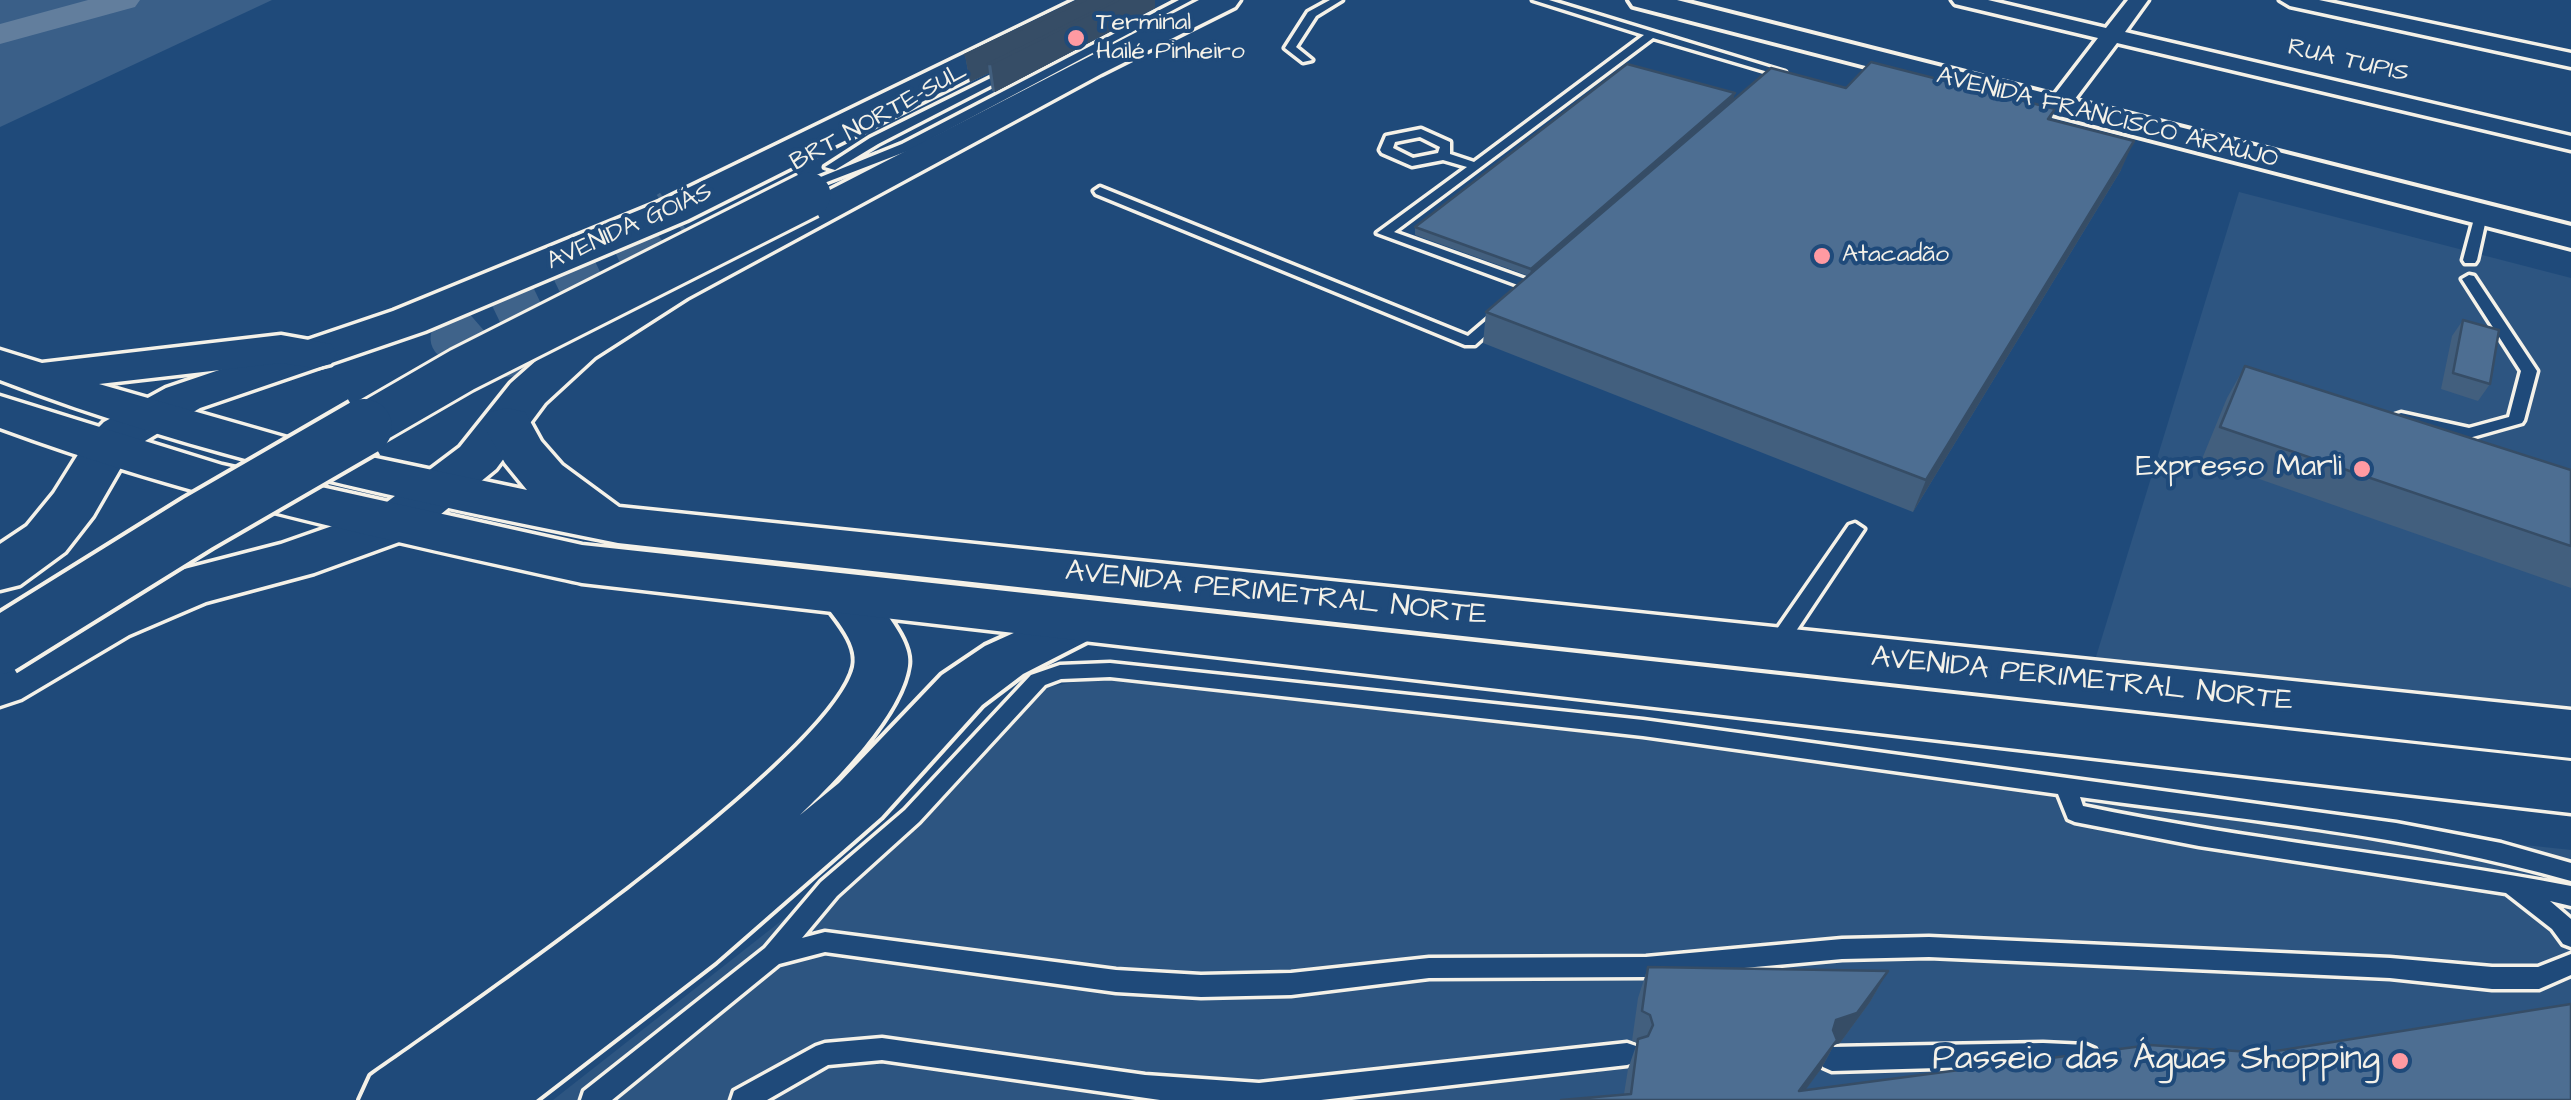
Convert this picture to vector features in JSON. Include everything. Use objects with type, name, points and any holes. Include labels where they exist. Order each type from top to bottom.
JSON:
[{"type":"main road","points":[[0,603],[427,352],[1224,0]]},
{"type":"main road","name":"AVENIDA GOIÁS","points":[[126,433],[182,398],[487,291],[673,211],[884,105],[1113,8]]},
{"type":"main road","points":[[0,646],[198,523],[462,370],[796,188],[884,105]]},
{"type":"main road","points":[[0,683],[109,620],[189,587],[294,560],[394,524],[478,458],[528,392],[578,346],[966,114]]},
{"type":"main road","points":[[10,384],[282,349],[314,354]]},
{"type":"main road","name":"AVENIDA PERIMETRAL NORTE","points":[[10,384],[302,504],[582,564],[2543,783]]},
{"type":"main road","points":[[507,422],[521,449],[554,486],[618,524]]},
{"type":"main road","points":[[0,571],[46,539],[126,433]]},
{"type":"main road","name":"AVENIDA PERIMETRAL NORTE","points":[[126,433],[618,524],[2571,734]]},
{"type":"street","name":"AVENIDA FRANCISCO ARAÚJO","points":[[1643,0],[2571,237]]},
{"type":"street","name":"RUA TUPIS","points":[[1962,0],[2571,143]]},
{"type":"street","points":[[2057,108],[2138,0]]},
{"type":"street","points":[[2290,0],[2571,60]]},
{"type":"street","points":[[479,1100],[692,942],[860,800],[888,728],[877,640],[844,594]]},
{"type":"street","points":[[396,1100],[677,886],[762,815],[888,728],[962,690],[1004,660],[1082,621]]},
{"type":"lane","points":[[1113,8],[1158,0]]},
{"type":"lane","name":"BRT NORTE-SUL","points":[[1017,70],[966,114],[874,141],[792,192],[906,147],[1188,0]]},
{"type":"lane","points":[[1308,60],[1290,48],[1312,14],[1337,0]]},
{"type":"lane","points":[[1538,0],[1779,72],[1766,82]]},
{"type":"lane","points":[[1522,297],[1384,232],[1653,33]]},
{"type":"lane","points":[[884,105],[966,114]]},
{"type":"lane","points":[[1443,156],[1476,166]]},
{"type":"lane","points":[[1100,191],[1470,342],[1548,274]]},
{"type":"lane","points":[[2470,260],[2481,214]]},
{"type":"lane","points":[[2376,412],[2469,433],[2516,420],[2529,371],[2469,279]]},
{"type":"lane","points":[[1775,648],[1855,530]]},
{"type":"lane","points":[[593,1100],[773,955],[828,889],[912,816],[1038,680],[1060,672],[1147,674],[1644,728],[2396,832],[2501,852],[2571,872]]},
{"type":"lane","points":[[2543,783],[2571,805]]},
{"type":"lane","points":[[2067,788],[2075,813],[2160,833],[2508,882],[2571,896]]},
{"type":"lane","points":[[2508,882],[2560,922],[2571,937]]},
{"type":"lane","points":[[773,955],[824,942],[1012,968],[1202,986],[1290,984],[1429,968],[1646,967],[1842,949],[1912,948],[2390,968],[2492,978],[2540,978],[2571,964]]},
{"type":"lane","points":[[743,1100],[826,1054],[882,1049],[1258,1098],[1626,1054]]},
{"type":"lane","points":[[1832,1060],[2043,1054],[2119,1060]]},
{"type":"shaded area","points":[[0,0],[272,0],[0,127]]},
{"type":"shaded area","name":"Expresso Marli","points":[[2239,192],[2571,278],[2571,716],[2095,660]]},
{"type":"shaded area","points":[[1144,669],[2111,800],[2571,850],[2571,1100],[553,1100],[864,856],[1022,692]]},
{"type":"building","points":[[1079,0],[1085,0],[965,55]]},
{"type":"building","points":[[1118,0],[991,64],[988,64]]},
{"type":"building","name":"Atacadão","points":[[1871,62],[2055,109],[2048,119],[2134,141],[1926,480],[1486,312],[1771,68],[1846,88]]},
{"type":"building","points":[[1627,64],[1735,93],[1531,269],[1415,227]]},
{"type":"building","points":[[2463,320],[2499,330],[2490,384],[2453,373]]},
{"type":"building","points":[[2245,366],[2571,470],[2571,546],[2220,427]]},
{"type":"building","points":[[1648,967],[1888,971],[1857,1013],[1836,1020],[1833,1030],[1837,1040],[1799,1091],[2150,1045],[2264,1053],[2571,1004],[2571,1100],[1561,1100],[1631,1094],[1638,1039],[1648,1036],[1653,1025],[1650,1015],[1642,1011]]},
{"type":"waterway","points":[[0,34],[124,0]]},
{"type":"tunnel","points":[[532,350],[490,355],[453,338],[475,319],[618,250],[673,211]]},
{"type":"place","name":"Terminal Hailé Pinheiro","points":[[1076,38]]},
{"type":"place","name":"Atacadão","points":[[1822,256]]},
{"type":"place","name":"Expresso Marli","points":[[2362,469]]},
{"type":"place","name":"Passeio das Águas Shopping","points":[[2400,1061]]}]
